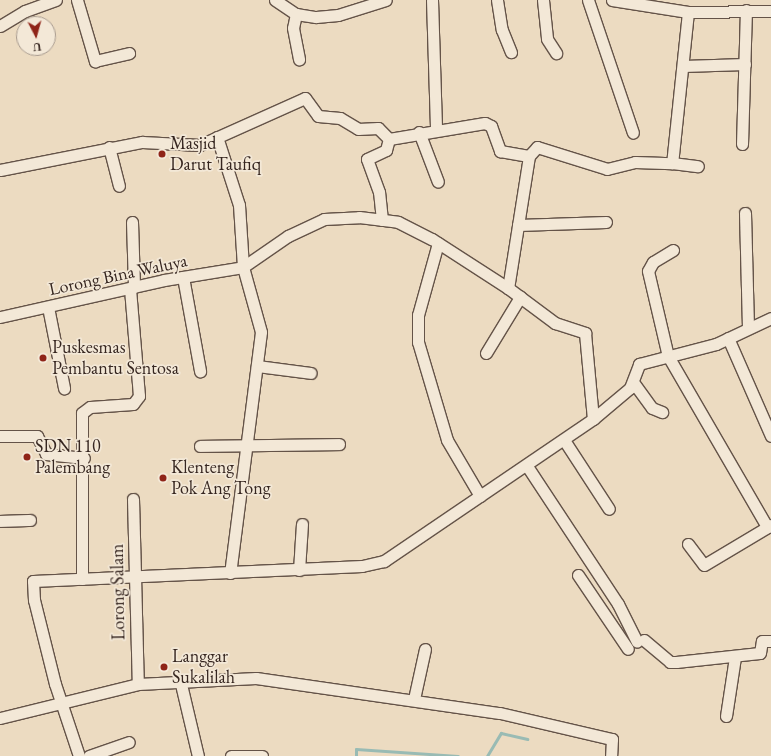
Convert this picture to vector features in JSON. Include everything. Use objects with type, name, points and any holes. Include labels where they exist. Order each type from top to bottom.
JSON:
[{"type":"street","points":[[0,26],[25,11],[56,0]]},
{"type":"street","points":[[77,0],[95,61],[129,53]]},
{"type":"street","points":[[275,0],[296,14],[328,17],[386,0]]},
{"type":"street","points":[[432,0],[436,129]]},
{"type":"street","points":[[497,0],[502,30],[511,52]]},
{"type":"street","points":[[543,0],[547,39],[556,53]]},
{"type":"street","points":[[588,0],[633,133]]},
{"type":"street","points":[[612,0],[688,12],[741,6],[771,11]]},
{"type":"street","points":[[741,6],[745,64],[742,144]]},
{"type":"street","points":[[672,162],[688,12]]},
{"type":"street","points":[[296,14],[293,28],[299,59]]},
{"type":"street","points":[[683,66],[745,64]]},
{"type":"street","points":[[0,170],[109,147],[147,141],[197,146],[302,98],[307,99],[318,116],[343,119],[358,129],[378,128],[389,138]]},
{"type":"street","points":[[389,138],[436,129],[489,124],[498,149],[529,156]]},
{"type":"street","points":[[419,132],[438,182]]},
{"type":"street","points":[[217,137],[239,205],[243,267],[252,307],[260,325],[257,366],[230,573]]},
{"type":"street","points":[[382,220],[379,192],[367,159],[386,150],[389,138]]},
{"type":"street","points":[[109,147],[119,186]]},
{"type":"street","points":[[508,288],[518,245],[518,225],[529,156],[537,147],[590,166],[607,168],[635,162],[672,162],[698,166]]},
{"type":"street","points":[[744,213],[748,328]]},
{"type":"street","points":[[243,267],[288,236],[324,219],[359,217],[398,222],[438,243],[508,288],[555,323],[585,333],[593,419]]},
{"type":"street","points":[[82,579],[84,458],[83,411],[90,407],[133,404],[139,396],[132,288],[132,222]]},
{"type":"street","points":[[518,225],[606,222]]},
{"type":"street","points":[[438,243],[418,315],[418,342],[447,440],[480,496]]},
{"type":"street","points":[[673,250],[653,262],[648,271],[668,356],[769,526],[704,565],[688,544]]},
{"type":"street","name":"Lorong Bina Waluya","points":[[0,317],[184,277],[243,267]]},
{"type":"street","points":[[184,277],[200,371]]},
{"type":"street","points":[[486,353],[520,297]]},
{"type":"street","points":[[48,307],[64,388]]},
{"type":"street","points":[[80,756],[61,702],[34,600],[33,581],[299,570],[362,566],[384,561],[526,466],[593,419],[630,388],[633,382],[634,370],[639,364],[728,338],[771,318]]},
{"type":"street","points":[[728,338],[771,436]]},
{"type":"street","points":[[257,366],[311,373]]},
{"type":"street","points":[[633,382],[652,408],[662,412]]},
{"type":"street","points":[[0,436],[36,436],[46,454],[84,458]]},
{"type":"street","points":[[564,440],[609,509]]},
{"type":"street","points":[[200,446],[339,444]]},
{"type":"street","points":[[526,466],[618,604],[640,641],[670,662],[735,657],[760,653],[762,641],[771,641]]},
{"type":"street","name":"Lorong Salam","points":[[133,499],[138,684]]},
{"type":"street","points":[[0,521],[30,520]]},
{"type":"street","points":[[299,570],[302,524]]},
{"type":"street","points":[[578,576],[628,649]]},
{"type":"street","points":[[414,700],[425,648]]},
{"type":"street","points":[[726,716],[735,657]]},
{"type":"street","points":[[0,718],[61,702],[115,692],[138,684],[180,680],[256,678],[500,713],[612,739],[611,756]]},
{"type":"street","points":[[180,680],[198,756]]},
{"type":"street","points":[[89,756],[129,742]]},
{"type":"street","points":[[231,756],[262,756]]},
{"type":"waterway","points":[[487,756],[501,733],[527,739]]},
{"type":"waterway","points":[[356,756],[356,749],[458,756]]},
{"type":"place","name":"Masjid Darut Taufiq","points":[[162,154]]},
{"type":"place","name":"Puskesmas Pembantu Sentosa","points":[[43,358]]},
{"type":"place","name":"SDN 110 Palembang","points":[[27,457]]},
{"type":"place","name":"Klenteng Pok Ang Tong","points":[[163,478]]},
{"type":"place","name":"Langgar Sukalilah","points":[[164,667]]}]
